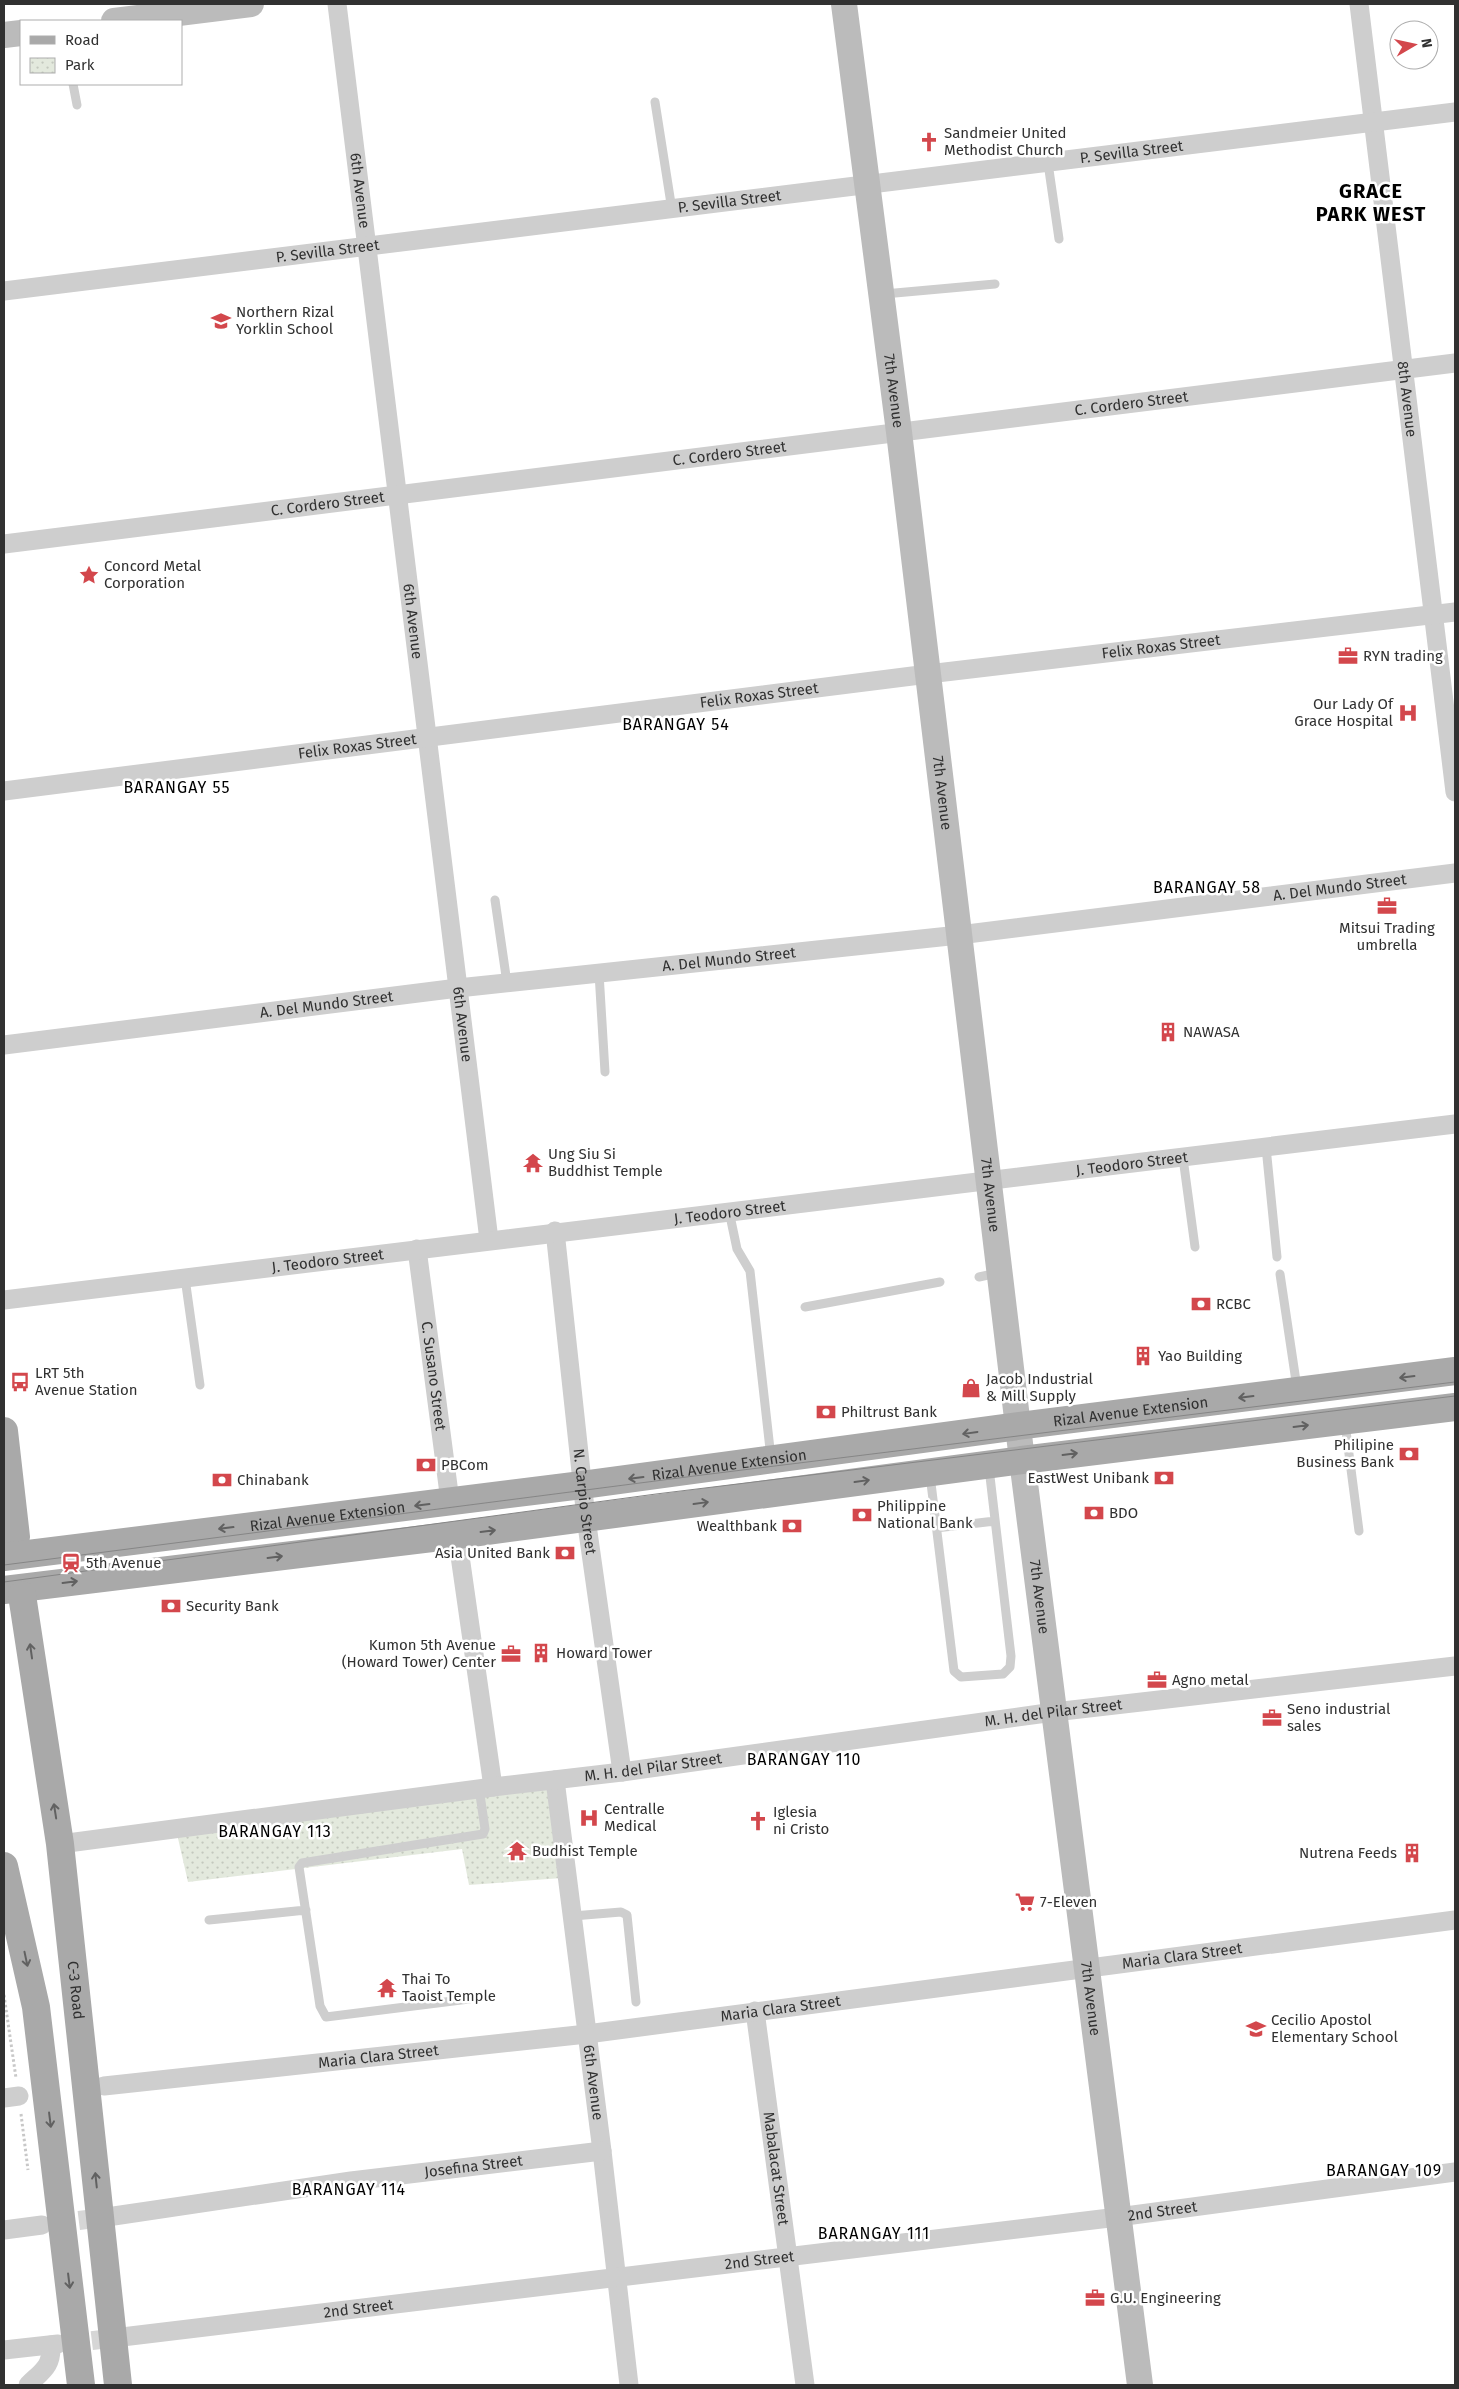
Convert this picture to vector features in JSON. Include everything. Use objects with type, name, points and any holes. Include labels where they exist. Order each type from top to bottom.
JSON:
[{"type":"main road","name":"Rizal Avenue Extension","points":[[10,1547],[450,1501],[582,1485],[1018,1426],[1455,1371]]},
{"type":"main road","points":[[13,1593],[1022,1460],[1455,1407]]},
{"type":"main road","points":[[4,1431],[10,1547]]},
{"type":"main road","name":"C-3 Road","points":[[13,1593],[60,1844],[118,2385]]},
{"type":"main road","points":[[4,1866],[36,2007],[81,2385]]},
{"type":"street","points":[[122,20],[251,4]]},
{"type":"street","name":"6th Avenue","points":[[337,4],[490,1240]]},
{"type":"street","name":"7th Avenue","points":[[844,4],[899,432],[989,1182],[989,1274],[1018,1426],[1140,2385]]},
{"type":"street","name":"8th Avenue","points":[[1359,4],[1455,792]]},
{"type":"street","points":[[4,35],[20,33]]},
{"type":"street","name":"P. Sevilla Street","points":[[4,291],[1455,112]]},
{"type":"street","name":"C. Cordero Street","points":[[4,544],[1455,363]]},
{"type":"street","name":"Felix Roxas Street","points":[[4,791],[928,674],[1455,612]]},
{"type":"street","name":"A. Del Mundo Street","points":[[4,1045],[458,988],[959,935],[1455,873]]},
{"type":"street","name":"J. Teodoro Street","points":[[4,1300],[555,1231],[989,1182],[1455,1124]]},
{"type":"street","name":"N. Carpio Street","points":[[555,1231],[586,1518],[622,1772]]},
{"type":"street","name":"C. Susano Street","points":[[417,1249],[450,1501]]},
{"type":"street","points":[[457,1535],[486,1788]]},
{"type":"street","name":"M. H. del Pilar Street","points":[[60,1844],[622,1772],[1054,1712],[1455,1666]]},
{"type":"street","name":"6th Avenue","points":[[555,1780],[602,2151],[629,2385]]},
{"type":"street","name":"Maria Clara Street","points":[[104,2086],[587,2034],[1455,1920]]},
{"type":"street","name":"Mabalacat Street","points":[[755,2011],[805,2385]]},
{"type":"street","name":"Josefina Street","points":[[107,2217],[351,2181],[602,2151]]},
{"type":"street","name":"2nd Street","points":[[122,2337],[1118,2217],[1455,2172]]},
{"type":"street","points":[[4,2230],[42,2226]]},
{"type":"street","points":[[4,2350],[54,2345],[49,2364],[28,2385]]},
{"type":"lane","points":[[73,85],[76,106]]},
{"type":"lane","points":[[655,102],[672,210]]},
{"type":"lane","points":[[1048,163],[1059,239]]},
{"type":"lane","points":[[881,294],[995,284]]},
{"type":"lane","points":[[495,900],[507,983]]},
{"type":"lane","points":[[599,973],[605,1072]]},
{"type":"lane","points":[[1266,1148],[1277,1257]]},
{"type":"lane","points":[[1183,1158],[1195,1247]]},
{"type":"lane","points":[[729,1211],[737,1249],[750,1271],[771,1460]]},
{"type":"lane","points":[[1280,1274],[1298,1391]]},
{"type":"lane","points":[[185,1278],[200,1385]]},
{"type":"lane","points":[[806,1306],[940,1282]]},
{"type":"lane","points":[[1345,1421],[1359,1531]]},
{"type":"lane","points":[[930,1473],[954,1672],[961,1678],[1003,1674],[1010,1667],[1011,1656],[989,1465]]},
{"type":"lane","points":[[936,1528],[996,1521]]},
{"type":"lane","points":[[469,1999],[326,2017],[320,2006],[299,1867],[302,1863],[483,1834],[485,1829],[486,1788]]},
{"type":"lane","points":[[209,1920],[306,1910]]},
{"type":"lane","points":[[572,1916],[621,1912],[627,1915],[636,2002]]},
{"type":"path","points":[[4,1995],[11,2097],[30,2180]]},
{"type":"green space","points":[[551,1788],[562,1878],[469,1885],[462,1849],[188,1882],[177,1834]]},
{"type":"tunnel","points":[[51,2224],[107,2217]]},
{"type":"tunnel","points":[[64,2344],[122,2337]]},
{"type":"tram line","points":[[4,1565],[702,1475],[1455,1382]]},
{"type":"tram line","points":[[4,1582],[656,1494],[1455,1396]]},
{"type":"place","name":"Sandmeier United Methodist Church","points":[[929,142]]},
{"type":"place","name":"Northern Rizal Yorklin School","points":[[221,321]]},
{"type":"place","name":"Concord Metal Corporation","points":[[89,575]]},
{"type":"place","name":"RYN trading","points":[[1348,656]]},
{"type":"place","name":"Our Lady Of Grace Hospital","points":[[1408,713]]},
{"type":"place","name":"Mitsui Trading umbrella","points":[[1387,906]]},
{"type":"place","name":"NAWASA","points":[[1168,1032]]},
{"type":"place","name":"Ung Siu Si Buddhist Temple","points":[[533,1163]]},
{"type":"place","name":"RCBC","points":[[1201,1304]]},
{"type":"place","name":"Yao Building","points":[[1143,1356]]},
{"type":"place","name":"LRT 5th Avenue Station","points":[[20,1382]]},
{"type":"place","name":"Jacob Industrial & Mill Supply","points":[[971,1388]]},
{"type":"place","name":"Philtrust Bank","points":[[826,1412]]},
{"type":"place","name":"Philipine Business Bank","points":[[1409,1454]]},
{"type":"place","name":"PBCom","points":[[426,1465]]},
{"type":"place","name":"EastWest Unibank","points":[[1164,1478]]},
{"type":"place","name":"Chinabank","points":[[222,1480]]},
{"type":"place","name":"BDO","points":[[1094,1513]]},
{"type":"place","name":"Philippine National Bank","points":[[862,1515]]},
{"type":"place","name":"Wealthbank","points":[[792,1526]]},
{"type":"place","name":"Asia United Bank","points":[[565,1553]]},
{"type":"place","name":"5th Avenue","points":[[71,1563]]},
{"type":"place","name":"Security Bank","points":[[171,1606]]},
{"type":"place","name":"Howard Tower","points":[[541,1653]]},
{"type":"place","name":"Kumon 5th Avenue (Howard Tower) Center","points":[[511,1654]]},
{"type":"place","name":"Agno metal","points":[[1157,1680]]},
{"type":"place","name":"Seno industrial sales","points":[[1272,1718]]},
{"type":"place","name":"Centralle Medical","points":[[589,1818]]},
{"type":"place","name":"Iglesia ni Cristo","points":[[758,1821]]},
{"type":"place","name":"Budhist Temple","points":[[517,1851]]},
{"type":"place","name":"Nutrena Feeds","points":[[1412,1853]]},
{"type":"place","name":"7-Eleven","points":[[1025,1902]]},
{"type":"place","name":"Thai To Taoist Temple","points":[[387,1988]]},
{"type":"place","name":"Cecilio Apostol Elementary School","points":[[1256,2029]]},
{"type":"place","name":"G.U. Engineering","points":[[1095,2298]]},
{"type":"district","name":"GRACE PARK WEST","points":[[1371,202]]},
{"type":"district","name":"BARANGAY 54","points":[[676,724]]},
{"type":"district","name":"BARANGAY 55","points":[[177,787]]},
{"type":"district","name":"BARANGAY 58","points":[[1207,887]]},
{"type":"district","name":"BARANGAY 110","points":[[804,1759]]},
{"type":"district","name":"BARANGAY 113","points":[[275,1831]]},
{"type":"district","name":"BARANGAY 109","points":[[1384,2170]]},
{"type":"district","name":"BARANGAY 114","points":[[349,2189]]},
{"type":"district","name":"BARANGAY 111","points":[[874,2233]]}]
